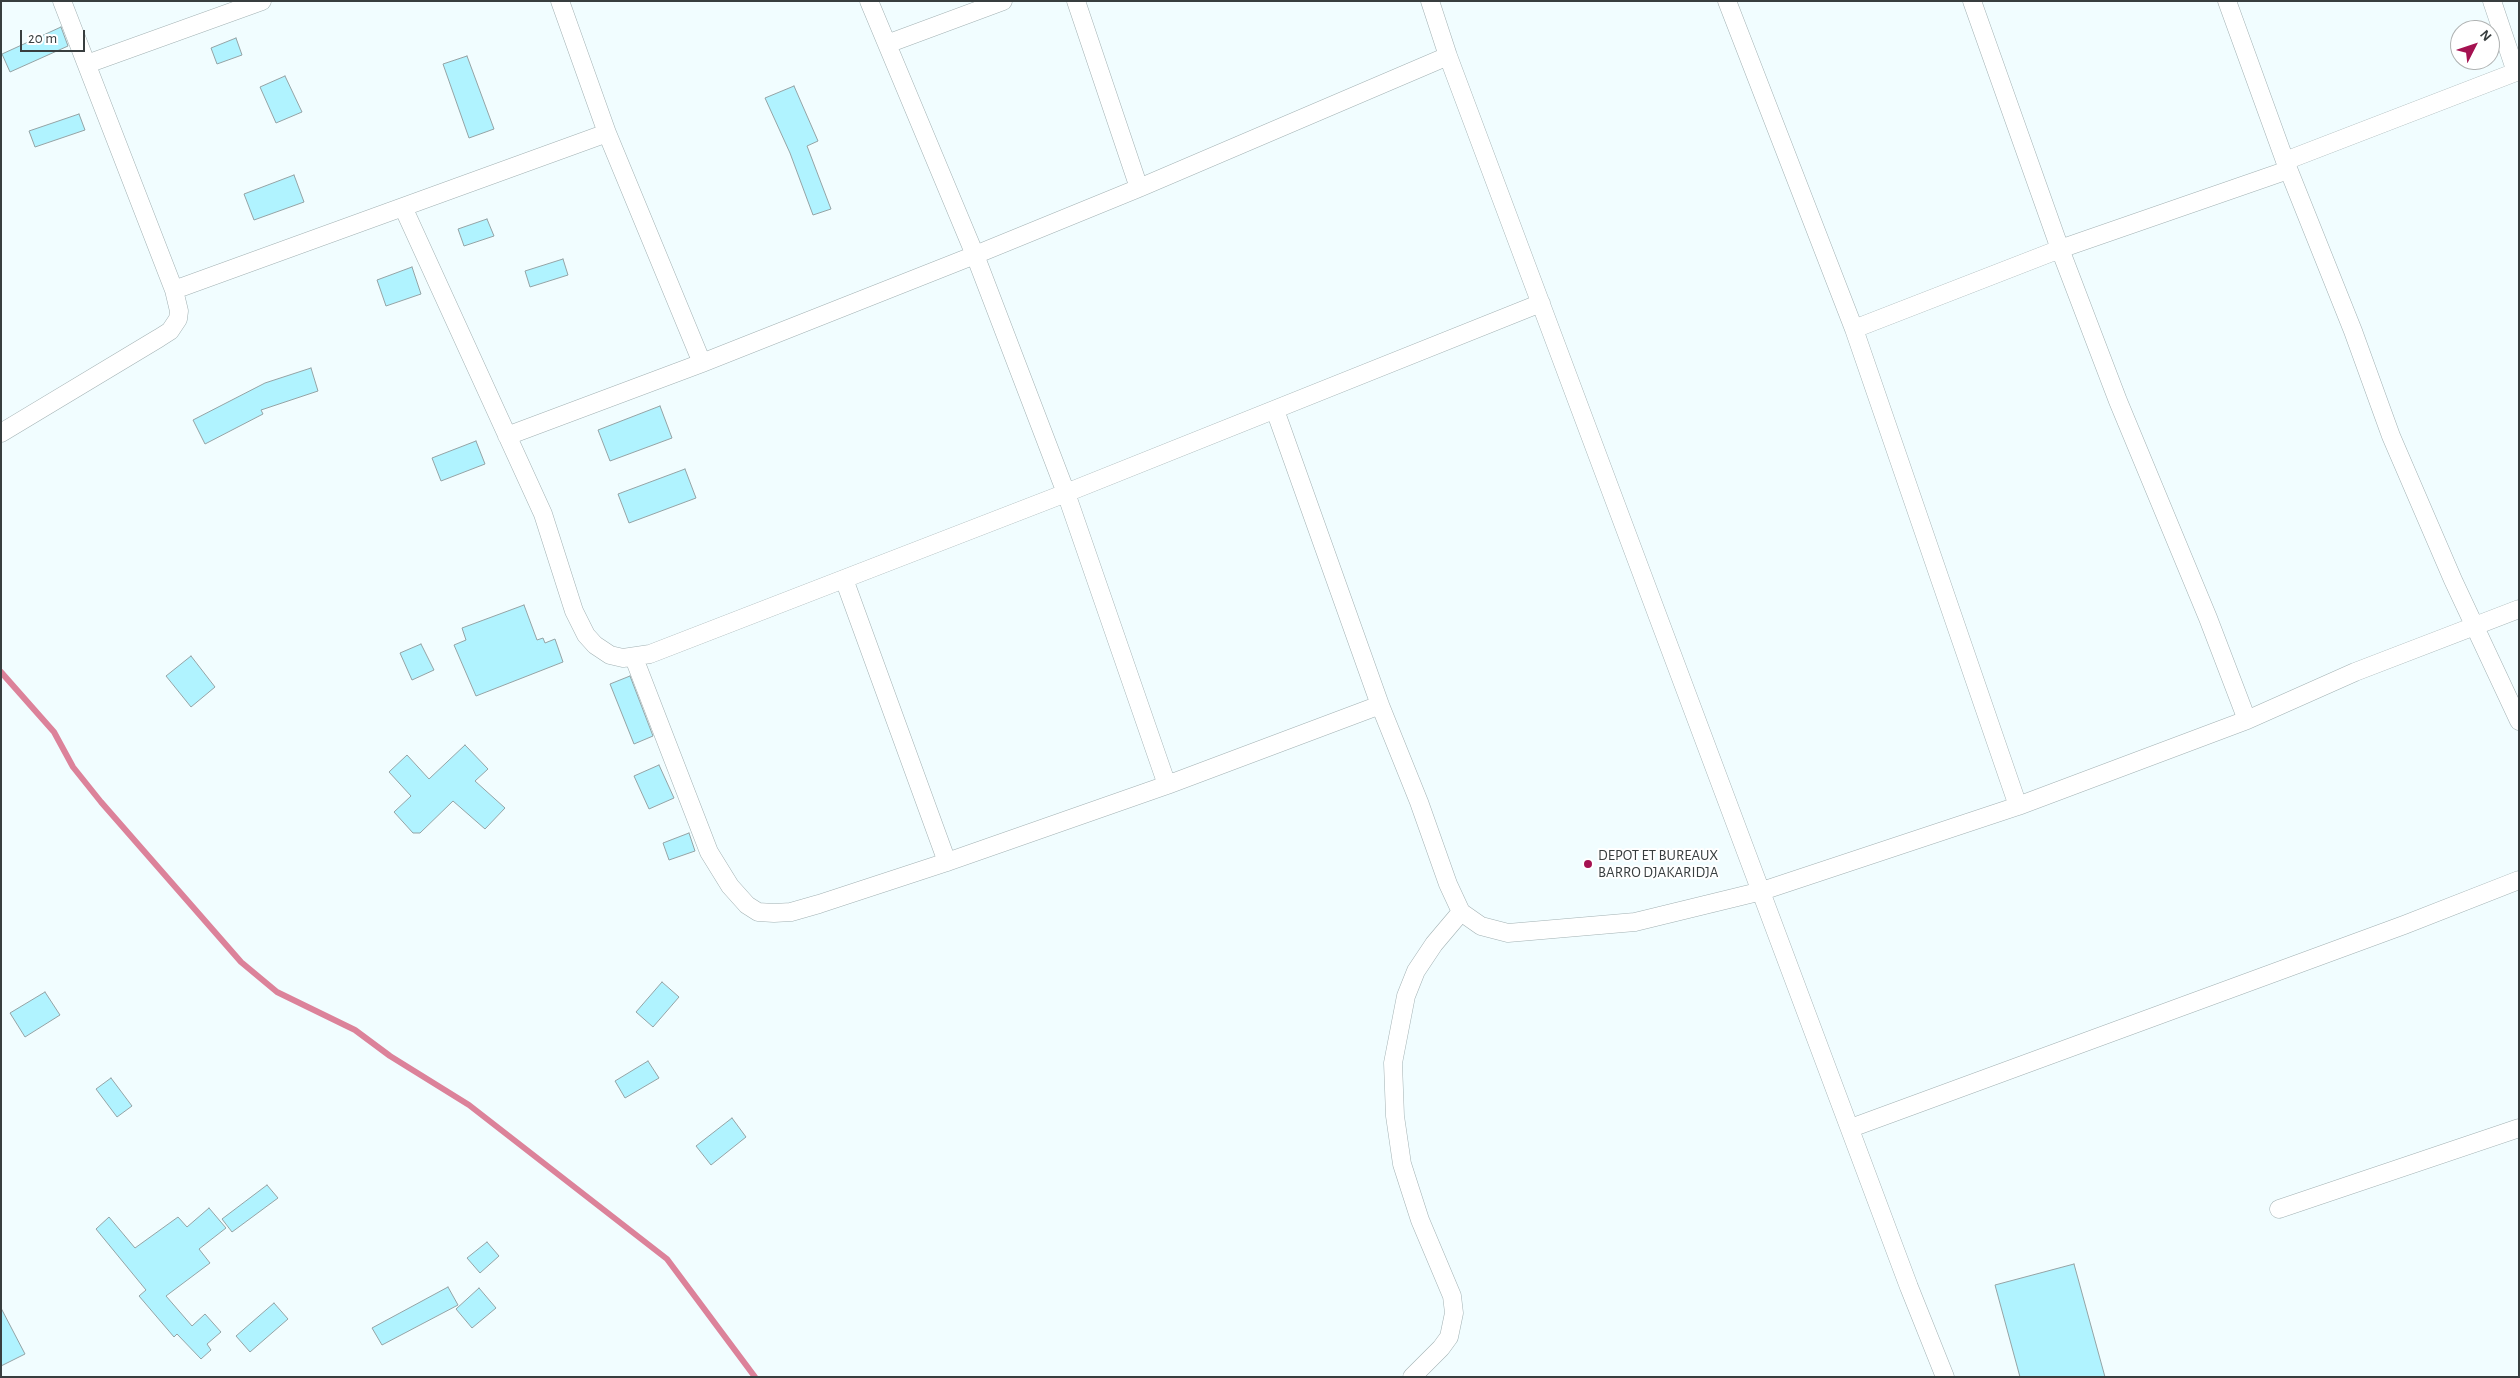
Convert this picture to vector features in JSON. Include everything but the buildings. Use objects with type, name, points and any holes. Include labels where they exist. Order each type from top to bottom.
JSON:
[{"type":"street","points":[[1,433],[170,331],[178,319],[179,311],[174,290],[62,1]]},
{"type":"street","points":[[86,64],[262,1]]},
{"type":"street","points":[[560,1],[607,133],[702,363]]},
{"type":"street","points":[[869,1],[974,255],[1066,493],[1167,785]]},
{"type":"street","points":[[887,44],[1003,1]]},
{"type":"street","points":[[1076,1],[1139,188]]},
{"type":"street","points":[[1430,1],[1448,56],[1910,1287],[1946,1377]]},
{"type":"street","points":[[1728,1],[1775,129],[1854,329],[2018,806]]},
{"type":"street","points":[[1972,1],[2060,249],[2118,401],[2208,618],[2247,720]]},
{"type":"street","points":[[2227,1],[2287,166],[2353,331],[2394,444],[2445,563],[2519,720]]},
{"type":"street","points":[[1854,329],[2060,249],[2287,166],[2517,71],[2492,1]]},
{"type":"street","points":[[507,436],[702,363],[974,255],[1139,188],[1448,56]]},
{"type":"street","points":[[174,290],[607,133]]},
{"type":"street","points":[[403,207],[542,514],[574,611],[586,635],[595,645],[610,655],[634,658],[659,651],[1066,493],[1541,303]]},
{"type":"street","points":[[1275,410],[1380,705],[1419,802],[1448,884],[1461,912],[1480,926],[1508,933],[1635,922],[1762,891],[2018,806],[2247,720],[2355,672],[2519,609]]},
{"type":"street","points":[[844,579],[947,862]]},
{"type":"street","points":[[634,658],[709,852],[730,886],[747,905],[758,912],[791,912],[947,862],[1167,785],[1380,705]]},
{"type":"street","points":[[1851,1128],[2404,925],[2519,880]]},
{"type":"street","points":[[1412,1377],[1441,1348],[1449,1337],[1454,1313],[1452,1296],[1420,1220],[1402,1164],[1395,1116],[1393,1063],[1406,996],[1416,971],[1434,944],[1461,912]]},
{"type":"street","points":[[2279,1209],[2519,1128]]},
{"type":"waterway","points":[[1,672],[54,732],[73,767],[101,802],[241,962],[277,992],[355,1030],[390,1056],[469,1105],[667,1259],[755,1377]]},
{"type":"place","name":"DEPOT ET BUREAUX BARRO DJAKARIDJA","points":[[1588,864]]}]
